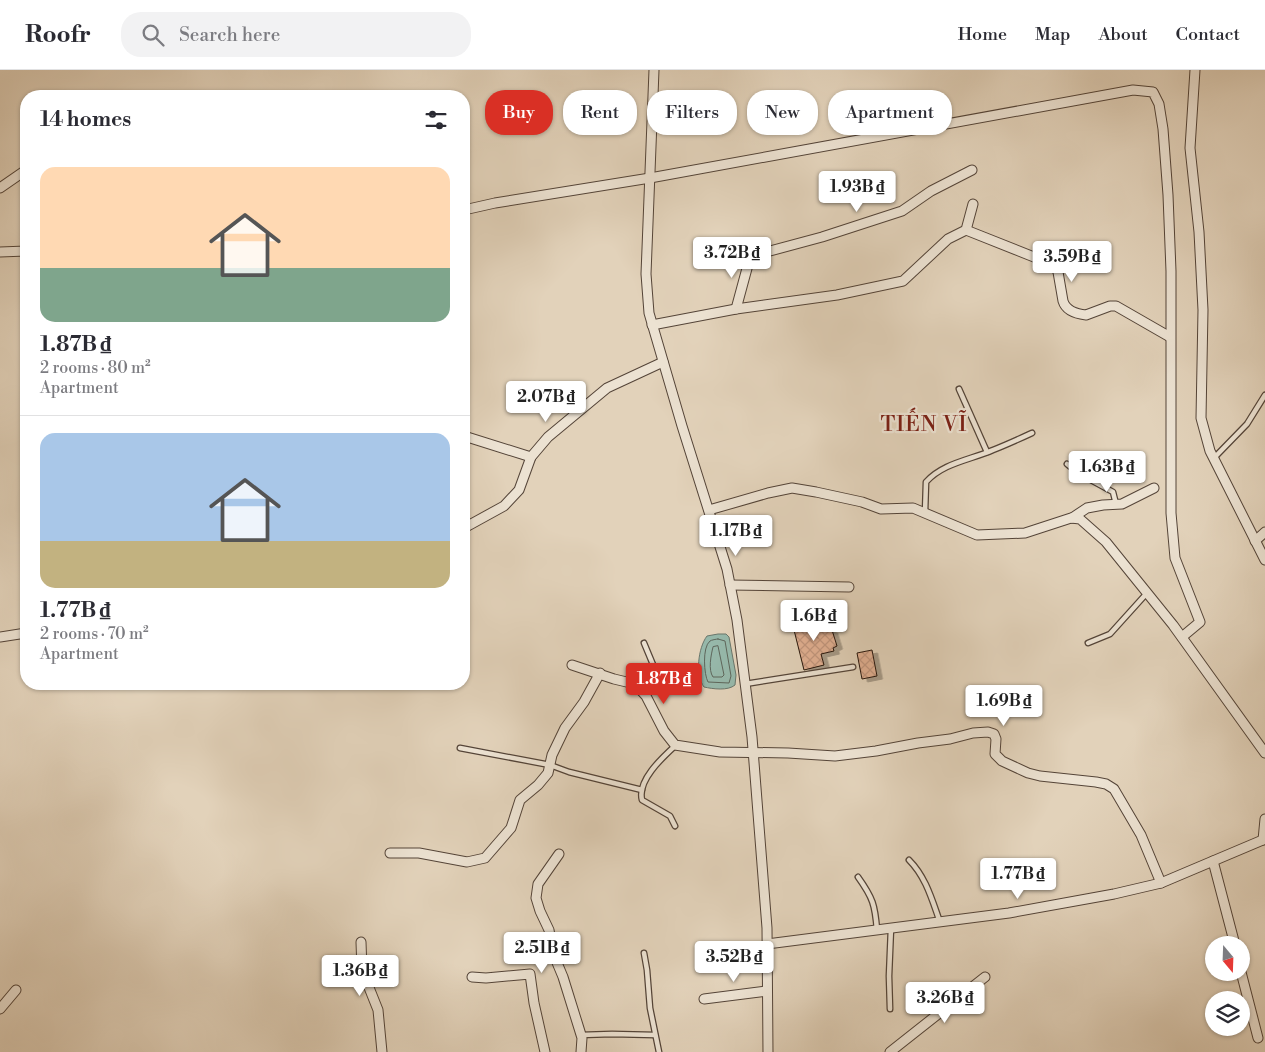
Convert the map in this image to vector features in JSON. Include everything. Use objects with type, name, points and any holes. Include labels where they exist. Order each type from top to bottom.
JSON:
[{"type":"street","points":[[654,70],[646,274],[649,313],[727,568],[737,620],[753,753],[767,944],[768,1052]]},
{"type":"street","points":[[1196,70],[1190,148],[1200,249],[1203,310],[1200,413],[1205,440],[1213,459],[1265,560]]},
{"type":"street","points":[[470,209],[650,178],[1133,90],[1153,92],[1159,104],[1163,129],[1168,195],[1171,271],[1170,513],[1176,558],[1200,622],[1182,637]]},
{"type":"street","points":[[736,309],[749,261],[755,256],[902,211],[931,191],[972,170]]},
{"type":"street","points":[[0,188],[20,174]]},
{"type":"street","points":[[966,230],[973,204]]},
{"type":"street","points":[[652,325],[736,309],[837,295],[903,281],[948,239],[966,230],[1054,265],[1058,272],[1063,301],[1069,310],[1086,315],[1107,307],[1116,306],[1170,337]]},
{"type":"street","points":[[0,252],[20,251]]},
{"type":"street","points":[[470,525],[504,506],[519,490],[531,457],[548,437],[607,388],[663,362]]},
{"type":"street","points":[[470,438],[531,457]]},
{"type":"street","points":[[709,510],[768,492],[792,488],[862,502],[881,509],[913,508],[977,535],[1025,534],[1071,518],[1087,508],[1122,504],[1154,488]]},
{"type":"street","points":[[1071,518],[1080,519],[1106,542],[1182,637],[1265,753]]},
{"type":"street","points":[[1255,541],[1265,532]]},
{"type":"street","points":[[730,585],[849,586]]},
{"type":"street","points":[[0,637],[20,635]]},
{"type":"street","points":[[572,665],[635,684],[646,696],[664,731],[676,745],[720,752],[835,756],[876,751],[918,742],[950,739],[973,733],[990,732],[994,734],[996,739],[995,754],[1002,761],[1028,773],[1096,782],[1106,784],[1114,789],[1141,835],[1161,883]]},
{"type":"street","points":[[390,854],[419,853],[467,862],[485,858],[511,828],[520,800],[538,785],[548,773],[552,755],[565,728],[584,702],[600,674]]},
{"type":"street","points":[[767,944],[1009,914],[1161,883],[1264,839],[1265,819]]},
{"type":"street","points":[[559,854],[538,884],[536,898],[549,930],[553,954],[563,977],[581,1035],[581,1052]]},
{"type":"street","points":[[1213,861],[1232,936]]},
{"type":"street","points":[[361,942],[362,970],[378,1010],[382,1052]]},
{"type":"street","points":[[472,977],[486,978],[530,974],[534,1003],[545,1052]]},
{"type":"street","points":[[890,1052],[985,977]]},
{"type":"street","points":[[1243,981],[1258,1038]]},
{"type":"street","points":[[0,1009],[16,990]]},
{"type":"street","points":[[704,1000],[768,990]]},
{"type":"lane","points":[[959,390],[987,452]]},
{"type":"lane","points":[[1213,459],[1247,424],[1265,395]]},
{"type":"lane","points":[[925,513],[926,482],[932,475],[946,466],[987,452],[1032,433]]},
{"type":"lane","points":[[1067,464],[1078,473],[1112,492],[1116,504]]},
{"type":"lane","points":[[1088,644],[1110,634],[1147,593]]},
{"type":"lane","points":[[638,687],[650,679],[654,667],[644,643]]},
{"type":"lane","points":[[745,684],[853,667]]},
{"type":"lane","points":[[675,826],[670,816],[642,800],[640,794],[645,781],[659,759],[676,745]]},
{"type":"lane","points":[[460,748],[550,765],[569,772],[642,790]]},
{"type":"lane","points":[[909,860],[919,870],[940,922]]},
{"type":"lane","points":[[858,877],[871,896],[875,906],[878,930]]},
{"type":"lane","points":[[890,1008],[891,928]]},
{"type":"lane","points":[[644,953],[659,1052]]},
{"type":"lane","points":[[581,1035],[655,1035]]},
{"type":"water","points":[[726,634],[729,637],[736,675],[735,685],[724,689],[704,687],[699,676],[701,647],[707,636]]},
{"type":"building","points":[[826,617],[837,646],[833,648],[834,651],[821,654],[824,665],[804,670],[793,626]]},
{"type":"building","points":[[872,650],[877,676],[862,679],[857,653]]},
{"type":"district","name":"TIẾN VĨ","points":[[924,424]]}]
